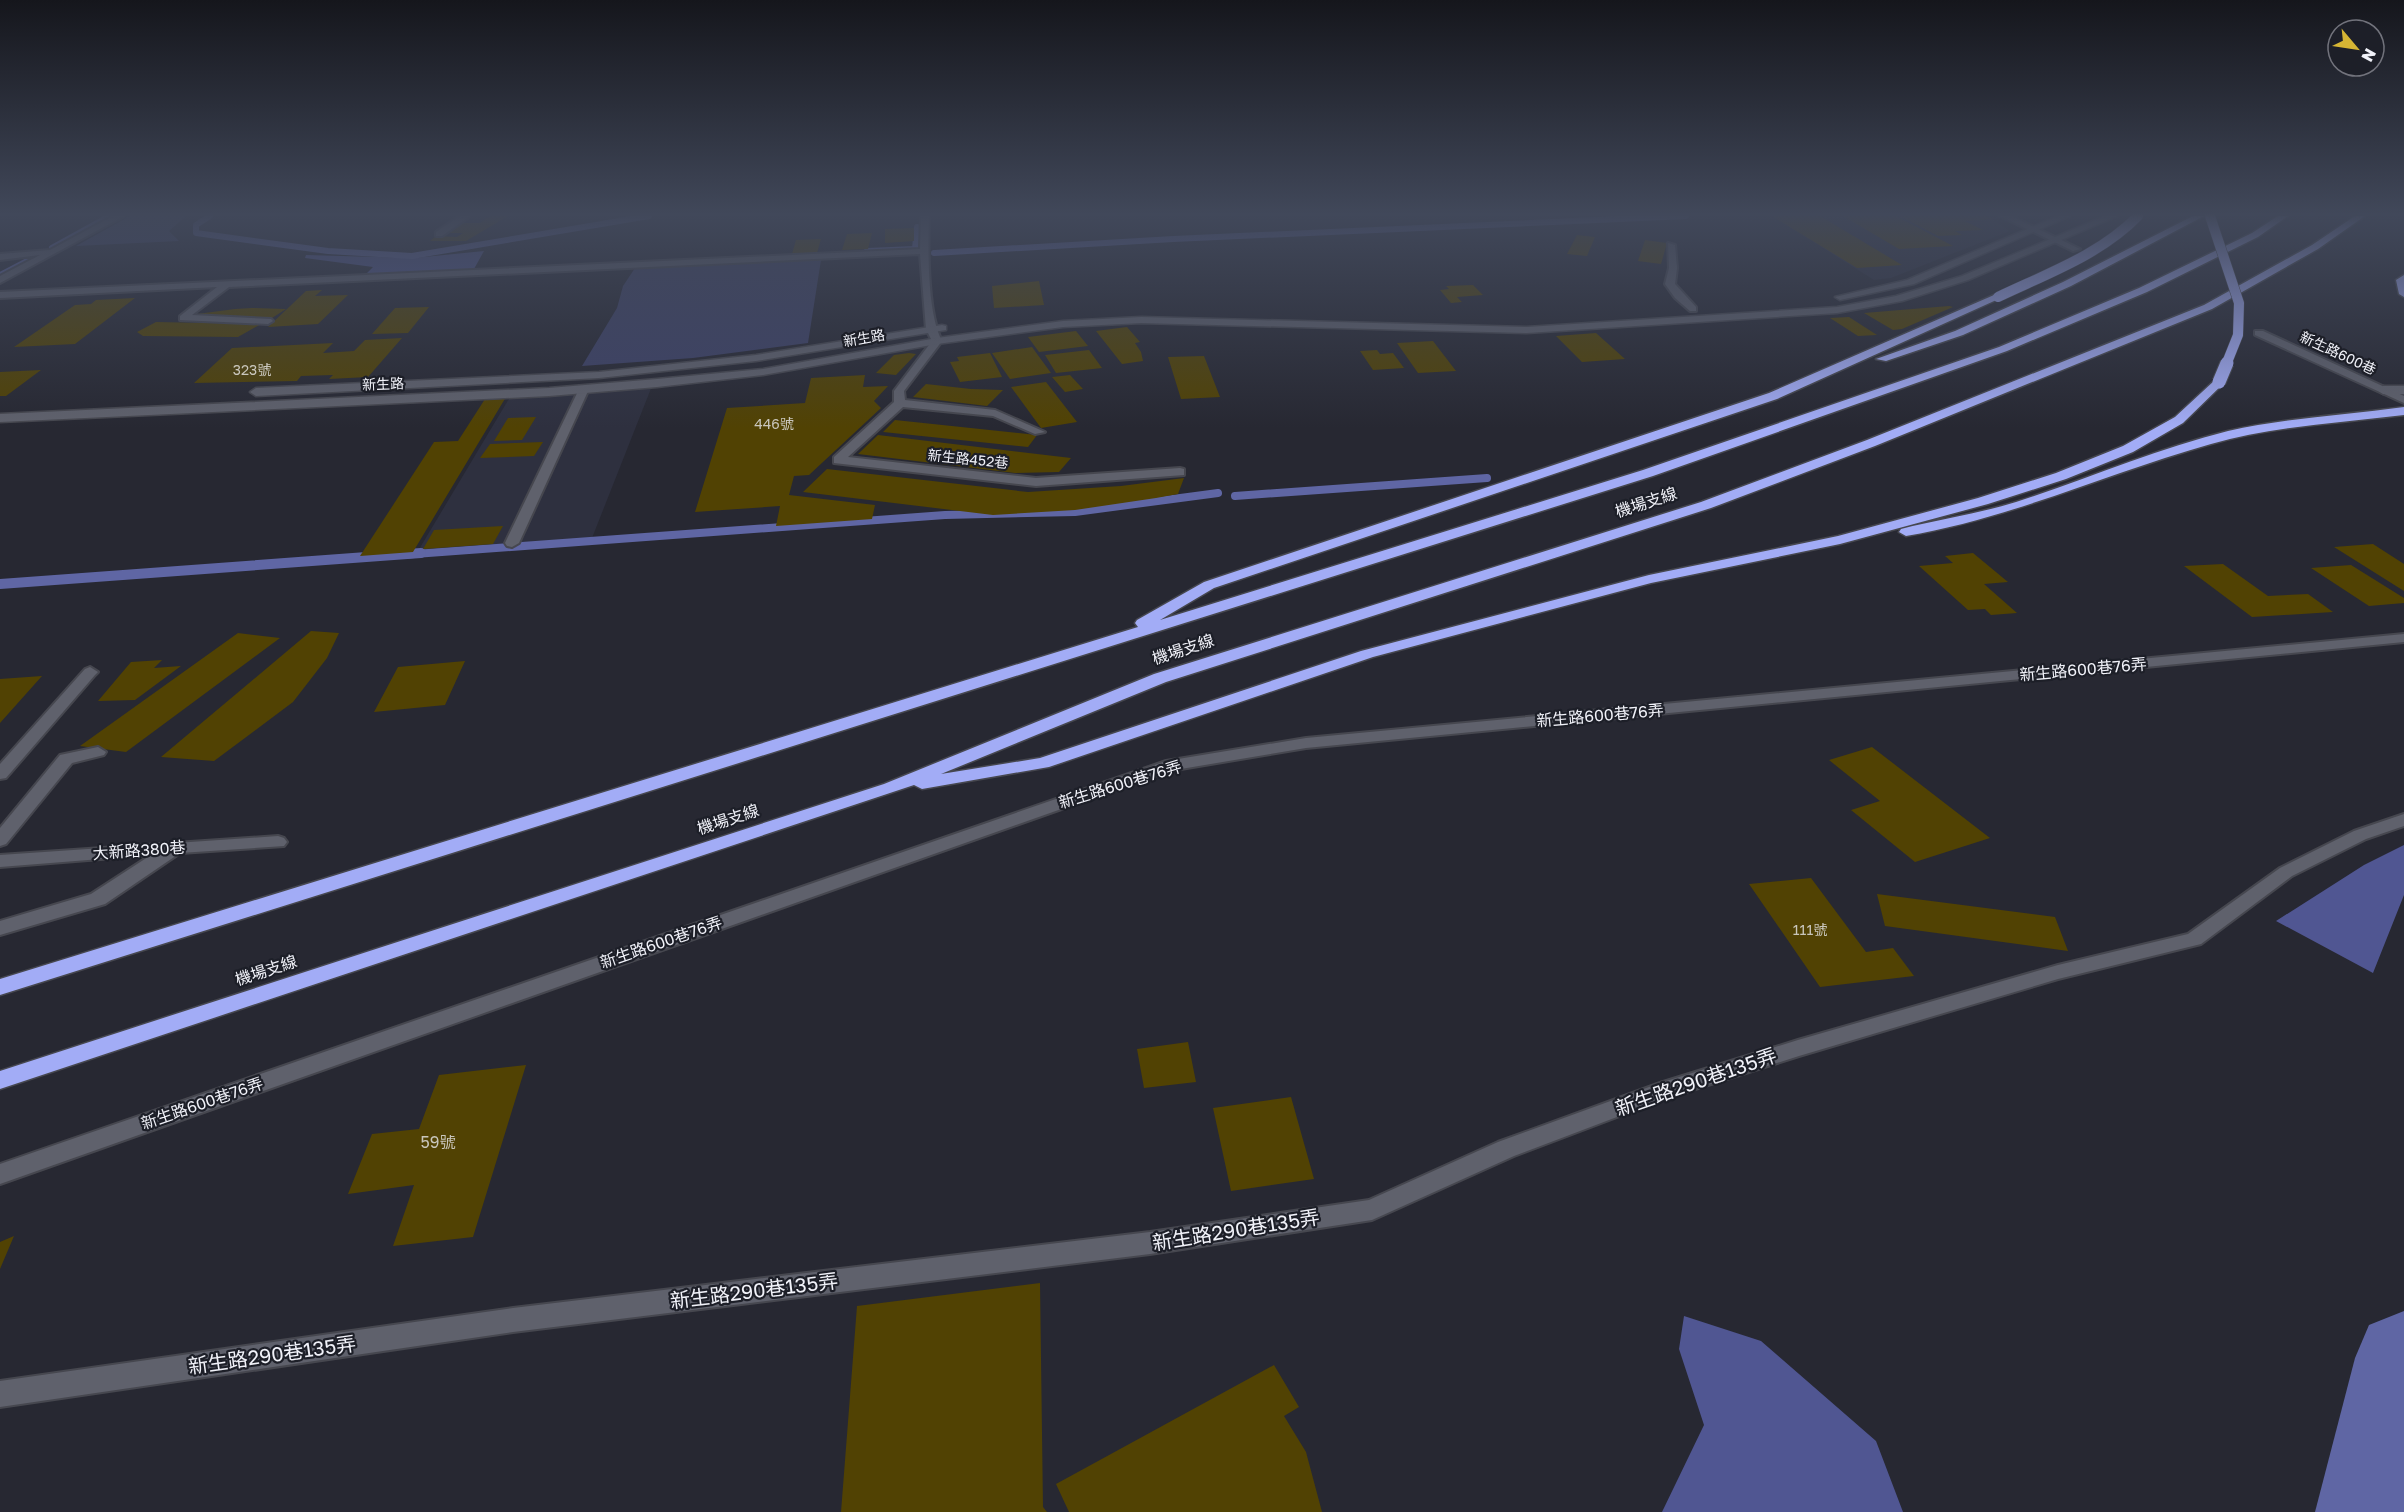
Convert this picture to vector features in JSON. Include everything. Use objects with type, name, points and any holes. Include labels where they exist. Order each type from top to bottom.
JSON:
[{"type":"highway","points":[[1773,396],[2019,287]]},
{"type":"highway","points":[[1114,640],[1209,585],[1959,333],[2061,287]]},
{"type":"highway","name":"機場支線","points":[[0,987],[1648,473],[2003,349],[2150,287]]},
{"type":"highway","points":[[891,788],[1043,763],[1367,654],[1649,579],[1840,540],[1983,501],[2061,476],[2128,449],[2179,420],[2219,382],[2238,335],[2239,303],[2234,287]]},
{"type":"highway","name":"機場支線","points":[[0,1080],[891,788],[1160,678],[1706,505],[1871,443],[2208,307],[2244,287]]},
{"type":"highway","points":[[1840,540],[1926,529],[2035,501],[2209,440],[2279,425],[2404,411]]},
{"type":"main road","points":[[1023,317],[1098,311],[1177,309],[1444,320],[1525,319],[1810,302],[1887,287]]},
{"type":"main road","name":"新生路","points":[[0,418],[584,389],[763,372],[936,341],[1063,324],[1142,320],[1527,330],[1837,310],[1898,299],[1938,287]]},
{"type":"main road","name":"新生路","points":[[245,392],[599,375],[756,358],[954,326]]},
{"type":"main road","points":[[2383,390],[2404,390]]},
{"type":"main road","points":[[0,406],[58,403]]},
{"type":"lane","points":[[0,295],[191,287]]},
{"type":"lane","points":[[224,287],[183,318],[268,321]]},
{"type":"lane","points":[[927,287],[931,329],[936,341]]},
{"type":"lane","points":[[1672,287],[1678,296],[1693,309]]},
{"type":"lane","name":"新生路600巷","points":[[2259,333],[2404,400]]},
{"type":"lane","name":"新生路452巷","points":[[936,341],[899,391],[900,403],[838,460],[1036,482],[1180,472]]},
{"type":"lane","points":[[512,543],[584,389]]},
{"type":"lane","points":[[900,403],[995,413],[1039,432]]},
{"type":"lane","name":"新生路600巷76弄","points":[[0,1174],[1166,766],[1306,742],[2404,638]]},
{"type":"lane","points":[[0,774],[90,672]]},
{"type":"lane","points":[[0,840],[66,759],[98,752]]},
{"type":"lane","name":"新生路290巷135弄","points":[[0,1394],[513,1320],[1150,1244],[1372,1210],[1506,1149],[1660,1092],[1798,1047],[2058,972],[2194,939],[2286,873],[2360,835],[2404,820]]},
{"type":"lane","name":"大新路380巷","points":[[0,861],[177,847],[278,842]]},
{"type":"lane","points":[[0,928],[98,899],[177,847]]},
{"type":"shaded area","points":[[623,287],[817,287],[808,343],[693,358],[582,366],[617,308]]},
{"type":"shaded area","points":[[652,386],[592,538],[418,551],[510,397]]},
{"type":"shaded area","points":[[2404,845],[2404,895],[2373,973],[2276,921],[2364,865]]},
{"type":"shaded area","points":[[1684,1316],[1761,1341],[1876,1441],[1903,1512],[1662,1512],[1704,1425],[1679,1349]]},
{"type":"building","points":[[992,287],[1040,287],[1044,305],[994,308]]},
{"type":"building","points":[[1447,287],[1475,287],[1483,295],[1457,297],[1462,302],[1451,303],[1440,290],[1449,289]]},
{"type":"building","points":[[322,290],[315,296],[348,295],[318,324],[268,327],[306,291]]},
{"type":"building","points":[[135,298],[75,344],[14,347],[75,305],[91,304],[96,300]]},
{"type":"building","points":[[429,307],[408,333],[372,334],[395,308]]},
{"type":"building","points":[[1953,307],[1902,329],[1893,330],[1864,313]]},
{"type":"building","points":[[235,309],[286,309],[272,318],[197,314]]},
{"type":"building","points":[[1849,317],[1877,335],[1858,336],[1830,318]]},
{"type":"building","points":[[156,322],[261,324],[238,337],[143,336],[137,332]]},
{"type":"building","points":[[1127,327],[1140,342],[1135,343],[1141,352],[1143,361],[1122,364],[1096,331]]},
{"type":"building","points":[[1076,331],[1088,346],[1039,352],[1028,337]]},
{"type":"building","points":[[1596,333],[1625,359],[1582,362],[1556,336]]},
{"type":"building","points":[[402,338],[368,377],[329,379],[333,375],[301,376],[297,381],[194,383],[232,348],[333,343],[323,353],[354,351],[365,340]]},
{"type":"building","points":[[1433,341],[1456,371],[1418,373],[1397,343]]},
{"type":"building","points":[[1032,347],[1051,373],[1010,379],[992,353]]},
{"type":"building","points":[[1089,350],[1102,368],[1056,373],[1045,355]]},
{"type":"building","points":[[1377,350],[1380,354],[1393,353],[1404,368],[1373,370],[1360,351]]},
{"type":"building","points":[[990,353],[1002,377],[960,382],[950,362],[959,361],[957,357]]},
{"type":"building","points":[[916,354],[896,375],[876,373],[894,355]]},
{"type":"building","points":[[1204,356],[1220,397],[1181,399],[1168,357]]},
{"type":"building","points":[[41,370],[6,396],[0,396],[0,372]]},
{"type":"building","points":[[865,375],[863,387],[888,386],[874,401],[881,408],[809,475],[794,476],[789,495],[875,505],[872,519],[776,526],[780,506],[695,512],[727,408],[805,403],[811,378]]},
{"type":"building","points":[[1070,375],[1083,389],[1065,392],[1052,377]]},
{"type":"building","points":[[1046,382],[1077,422],[1041,428],[1011,387]]},
{"type":"building","points":[[926,384],[1003,390],[987,406],[913,397]]},
{"type":"building","points":[[506,397],[413,552],[360,556],[434,442],[458,441],[485,399]]},
{"type":"building","points":[[536,417],[522,440],[494,441],[508,418]]},
{"type":"building","points":[[895,420],[1037,435],[1028,447],[883,432]]},
{"type":"building","points":[[878,435],[1071,458],[1059,472],[1015,473],[858,454]]},
{"type":"building","points":[[543,442],[534,456],[480,458],[490,444]]},
{"type":"building","points":[[827,469],[1028,492],[1121,486],[1184,478],[1178,494],[1075,510],[993,515],[803,492]]},
{"type":"building","points":[[503,526],[493,544],[423,549],[434,530]]},
{"type":"building","points":[[2373,544],[2404,564],[2404,591],[2334,547]]},
{"type":"building","points":[[1973,553],[2008,582],[1984,584],[2017,613],[1991,615],[1985,609],[1968,610],[1919,566],[1953,563],[1945,556]]},
{"type":"building","points":[[2223,564],[2268,596],[2308,594],[2333,612],[2252,617],[2184,566]]},
{"type":"building","points":[[2351,565],[2404,598],[2404,603],[2369,606],[2311,568]]},
{"type":"building","points":[[311,631],[339,633],[327,658],[293,702],[214,761],[161,757]]},
{"type":"building","points":[[238,633],[280,638],[126,752],[80,746]]},
{"type":"building","points":[[162,660],[154,668],[181,666],[135,700],[98,701],[131,662]]},
{"type":"building","points":[[465,661],[445,705],[374,712],[398,667]]},
{"type":"building","points":[[42,676],[0,723],[0,679]]},
{"type":"building","points":[[1872,747],[1990,838],[1915,862],[1851,810],[1880,801],[1829,760]]},
{"type":"building","points":[[1811,878],[1866,952],[1893,948],[1914,976],[1820,987],[1749,884]]},
{"type":"building","points":[[1877,894],[2055,917],[2068,951],[1885,926]]},
{"type":"building","points":[[1188,1042],[1196,1082],[1144,1088],[1137,1049]]},
{"type":"building","points":[[526,1065],[473,1237],[393,1246],[414,1185],[348,1194],[372,1134],[419,1129],[439,1075]]},
{"type":"building","points":[[1291,1097],[1314,1179],[1231,1191],[1213,1108]]},
{"type":"building","points":[[14,1236],[0,1269],[0,1242]]},
{"type":"building","points":[[1040,1283],[1043,1507],[1047,1512],[841,1512],[857,1306]]},
{"type":"building","points":[[1274,1365],[1299,1407],[1284,1416],[1306,1452],[1322,1512],[1069,1512],[1056,1484]]},
{"type":"waterway","points":[[1235,496],[1487,478]]},
{"type":"waterway","points":[[401,555],[945,515],[1075,512],[1218,493]]},
{"type":"waterway","points":[[0,584],[421,553]]},
{"type":"waterway","points":[[2369,1512],[2404,1358]]}]
